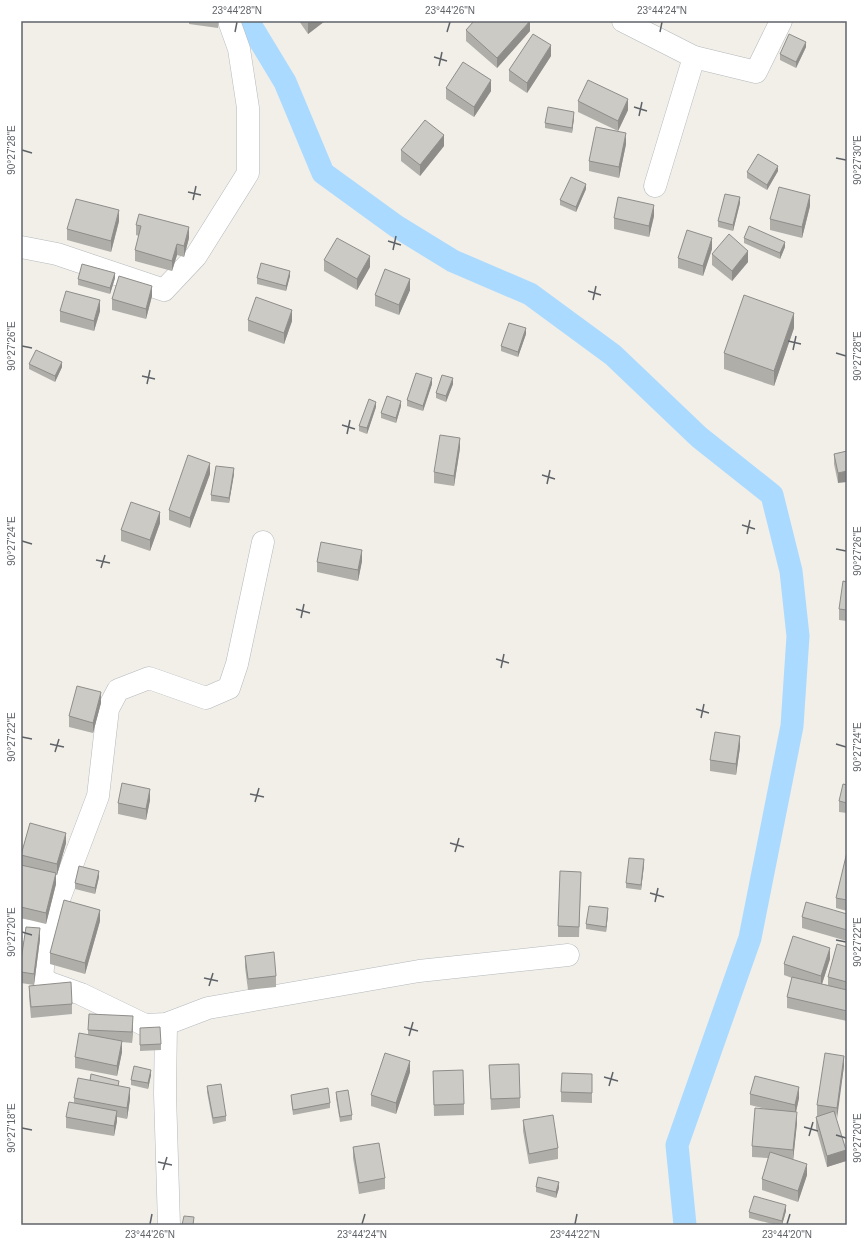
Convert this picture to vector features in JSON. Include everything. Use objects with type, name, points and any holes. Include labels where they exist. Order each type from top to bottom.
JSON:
[{"type":"street","points":[[21,247],[57,254],[164,290],[196,256],[248,173],[248,108],[239,49],[229,21]]},
{"type":"street","points":[[623,21],[694,57],[756,72],[781,21]]},
{"type":"street","points":[[655,186],[694,57]]},
{"type":"street","points":[[263,542],[237,664],[229,688],[206,698],[149,678],[118,690],[108,708],[98,796],[47,931],[42,977],[50,983],[81,994],[145,1025],[166,1024],[208,1008],[411,972],[568,956]]},
{"type":"street","points":[[21,930],[47,931]]},
{"type":"street","points":[[166,1024],[165,1094],[169,1225]]},
{"type":"building","points":[[474,21],[530,21],[497,58],[466,30]]},
{"type":"building","points":[[533,34],[551,45],[527,83],[509,70]]},
{"type":"building","points":[[789,34],[806,42],[796,62],[780,54]]},
{"type":"building","points":[[463,62],[491,80],[474,107],[446,88]]},
{"type":"building","points":[[588,80],[628,99],[618,121],[578,101]]},
{"type":"building","points":[[548,107],[574,112],[572,128],[545,123]]},
{"type":"building","points":[[425,120],[444,135],[420,165],[401,150]]},
{"type":"building","points":[[596,127],[626,133],[619,167],[589,161]]},
{"type":"building","points":[[758,154],[778,166],[767,185],[747,172]]},
{"type":"building","points":[[571,177],[586,184],[576,207],[560,200]]},
{"type":"building","points":[[779,187],[810,195],[802,227],[770,219]]},
{"type":"building","points":[[725,194],[740,197],[733,225],[718,221]]},
{"type":"building","points":[[618,197],[654,205],[649,226],[614,218]]},
{"type":"building","points":[[76,199],[119,210],[111,241],[67,229]]},
{"type":"building","points":[[139,214],[189,227],[184,246],[177,244],[172,261],[135,250],[141,226],[136,225]]},
{"type":"building","points":[[749,226],[785,242],[780,253],[744,238]]},
{"type":"building","points":[[687,230],[712,238],[703,266],[678,258]]},
{"type":"building","points":[[729,234],[748,251],[732,271],[712,254]]},
{"type":"building","points":[[337,238],[370,256],[357,279],[324,260]]},
{"type":"building","points":[[261,263],[290,271],[286,286],[257,278]]},
{"type":"building","points":[[82,264],[115,273],[110,288],[78,279]]},
{"type":"building","points":[[385,269],[410,279],[399,305],[375,295]]},
{"type":"building","points":[[119,276],[152,286],[146,309],[112,299]]},
{"type":"building","points":[[66,291],[100,300],[94,321],[60,311]]},
{"type":"building","points":[[744,295],[794,313],[774,371],[724,353]]},
{"type":"building","points":[[256,297],[292,310],[284,333],[248,320]]},
{"type":"building","points":[[509,323],[526,328],[518,352],[501,346]]},
{"type":"building","points":[[36,350],[62,362],[55,376],[29,364]]},
{"type":"building","points":[[416,373],[432,378],[423,406],[407,400]]},
{"type":"building","points":[[442,375],[453,378],[446,396],[436,393]]},
{"type":"building","points":[[387,396],[401,401],[396,418],[381,413]]},
{"type":"building","points":[[369,399],[376,402],[367,428],[359,426]]},
{"type":"building","points":[[440,435],[460,438],[454,476],[434,472]]},
{"type":"building","points":[[847,451],[847,471],[838,473],[834,454]]},
{"type":"building","points":[[188,455],[210,463],[190,518],[169,510]]},
{"type":"building","points":[[216,466],[234,468],[229,498],[211,495]]},
{"type":"building","points":[[131,502],[160,512],[150,540],[121,530]]},
{"type":"building","points":[[321,542],[362,550],[358,570],[317,562]]},
{"type":"building","points":[[843,581],[847,582],[847,610],[839,609]]},
{"type":"building","points":[[77,686],[101,692],[93,723],[69,716]]},
{"type":"building","points":[[715,732],[740,736],[736,764],[710,760]]},
{"type":"building","points":[[122,783],[150,789],[146,809],[118,803]]},
{"type":"building","points":[[843,784],[847,785],[847,803],[839,801]]},
{"type":"building","points":[[30,823],[66,833],[57,864],[21,855]]},
{"type":"building","points":[[847,852],[847,900],[836,898]]},
{"type":"building","points":[[629,858],[644,859],[641,885],[626,883]]},
{"type":"building","points":[[21,865],[56,873],[46,913],[21,907]]},
{"type":"building","points":[[79,866],[99,871],[95,888],[75,883]]},
{"type":"building","points":[[560,871],[581,872],[579,927],[558,926]]},
{"type":"building","points":[[64,900],[100,910],[85,963],[50,953]]},
{"type":"building","points":[[806,902],[847,914],[847,930],[802,917]]},
{"type":"building","points":[[589,906],[608,908],[606,927],[586,924]]},
{"type":"building","points":[[26,927],[40,928],[34,974],[21,972],[21,960]]},
{"type":"building","points":[[793,936],[830,948],[821,976],[784,964]]},
{"type":"building","points":[[837,944],[847,947],[847,982],[828,977]]},
{"type":"building","points":[[274,952],[276,976],[248,979],[245,956]]},
{"type":"building","points":[[792,977],[847,990],[847,1011],[787,997]]},
{"type":"building","points":[[71,982],[72,1004],[31,1007],[29,986]]},
{"type":"building","points":[[89,1014],[133,1016],[132,1032],[88,1030]]},
{"type":"building","points":[[160,1027],[161,1044],[140,1045],[140,1028]]},
{"type":"building","points":[[79,1033],[122,1041],[117,1066],[75,1057]]},
{"type":"building","points":[[385,1053],[410,1061],[396,1103],[371,1095]]},
{"type":"building","points":[[825,1053],[844,1056],[837,1108],[817,1105]]},
{"type":"building","points":[[519,1064],[520,1098],[491,1099],[489,1065]]},
{"type":"building","points":[[134,1066],[151,1070],[148,1083],[131,1080]]},
{"type":"building","points":[[463,1070],[464,1104],[434,1105],[433,1071]]},
{"type":"building","points":[[562,1073],[592,1074],[592,1093],[561,1092]]},
{"type":"building","points":[[91,1074],[119,1081],[118,1086],[90,1081]]},
{"type":"building","points":[[755,1076],[799,1087],[795,1105],[750,1094]]},
{"type":"building","points":[[78,1078],[130,1088],[127,1108],[74,1098]]},
{"type":"building","points":[[221,1084],[226,1116],[213,1118],[207,1086]]},
{"type":"building","points":[[328,1088],[330,1103],[293,1110],[291,1095]]},
{"type":"building","points":[[348,1090],[352,1115],[340,1117],[336,1092]]},
{"type":"building","points":[[69,1102],[117,1111],[114,1126],[66,1117]]},
{"type":"building","points":[[755,1108],[797,1112],[793,1150],[752,1146]]},
{"type":"building","points":[[834,1111],[846,1150],[827,1156],[816,1117]]},
{"type":"building","points":[[553,1115],[558,1148],[529,1154],[523,1120]]},
{"type":"building","points":[[379,1143],[385,1178],[359,1183],[353,1147]]},
{"type":"building","points":[[770,1152],[807,1164],[798,1191],[762,1179]]},
{"type":"building","points":[[538,1177],[559,1182],[556,1192],[536,1187]]},
{"type":"building","points":[[754,1196],[786,1205],[782,1221],[749,1212]]},
{"type":"building","points":[[184,1216],[194,1217],[193,1225],[182,1225]]},
{"type":"waterway","points":[[248,21],[285,82],[323,173],[396,226],[453,261],[530,294],[613,355],[699,437],[772,495],[791,571],[798,636],[792,726],[750,938],[677,1145],[685,1225]]}]
